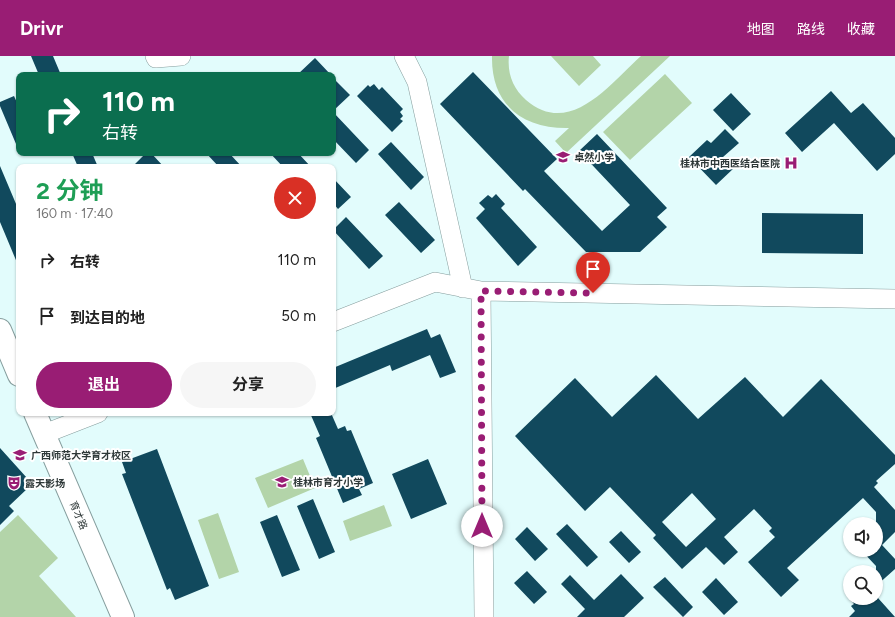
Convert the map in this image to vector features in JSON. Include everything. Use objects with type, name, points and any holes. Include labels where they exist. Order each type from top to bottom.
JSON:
[{"type":"main road","points":[[0,330],[16,367]]},
{"type":"main road","name":"育才路","points":[[36,416],[123,617]]},
{"type":"street","points":[[155,56],[156,58],[181,56]]},
{"type":"street","points":[[404,56],[417,82],[472,289],[484,617]]},
{"type":"street","points":[[336,321],[435,282],[472,289],[895,299]]},
{"type":"street","points":[[44,434],[90,416]]},
{"type":"green space","points":[[492,56],[509,56],[510,74],[514,86],[521,96],[542,110],[558,113],[574,110],[588,103],[603,92],[641,56],[670,56],[566,153],[555,141],[569,128],[537,124],[524,119],[513,111],[504,101],[497,88],[493,73]]},
{"type":"green space","points":[[551,56],[593,56],[601,65],[579,86]]},
{"type":"green space","points":[[665,74],[692,103],[630,160],[603,132]]},
{"type":"green space","points":[[303,459],[315,488],[268,508],[255,478]]},
{"type":"green space","points":[[384,505],[392,526],[350,541],[343,521]]},
{"type":"green space","points":[[218,513],[239,572],[219,579],[198,520]]},
{"type":"green space","points":[[18,515],[58,558],[39,576],[76,617],[0,617],[0,532]]},
{"type":"building","points":[[31,56],[53,56],[60,72],[38,72]]},
{"type":"building","points":[[315,58],[328,72],[300,72]]},
{"type":"building","points":[[473,72],[557,159],[544,171],[602,231],[630,205],[579,151],[597,134],[667,208],[657,217],[667,227],[640,252],[586,252],[525,189],[523,191],[440,104]]},
{"type":"building","points":[[336,81],[350,95],[336,108]]},
{"type":"building","points":[[374,84],[379,90],[382,87],[403,109],[400,112],[403,116],[400,119],[403,121],[392,132],[357,96],[368,85],[370,87]]},
{"type":"building","points":[[831,91],[851,113],[863,103],[895,138],[895,154],[877,171],[834,123],[802,152],[785,133]]},
{"type":"building","points":[[731,93],[751,114],[733,131],[713,110]]},
{"type":"building","points":[[14,96],[16,100],[16,144],[0,106],[0,102]]},
{"type":"building","points":[[336,115],[369,150],[356,163],[336,142]]},
{"type":"building","points":[[725,129],[739,143],[723,157],[734,168],[716,185],[689,157],[707,140],[711,143]]},
{"type":"building","points":[[391,142],[424,177],[411,190],[378,154]]},
{"type":"building","points":[[73,156],[93,156],[97,164],[77,164]]},
{"type":"building","points":[[143,156],[154,156],[161,164],[135,164]]},
{"type":"building","points":[[209,156],[232,156],[239,164],[216,164]]},
{"type":"building","points":[[273,156],[301,156],[308,164],[280,164]]},
{"type":"building","points":[[0,166],[16,204],[16,260],[0,222]]},
{"type":"building","points":[[336,181],[351,197],[338,209],[336,207]]},
{"type":"building","points":[[496,194],[505,204],[501,208],[537,247],[518,266],[476,218],[485,209],[479,203],[488,195],[492,198]]},
{"type":"building","points":[[399,202],[435,240],[421,253],[385,215]]},
{"type":"building","points":[[762,213],[863,214],[863,254],[762,253]]},
{"type":"building","points":[[346,217],[383,256],[369,269],[336,233],[336,227]]},
{"type":"building","points":[[427,329],[431,338],[440,334],[456,372],[440,378],[430,355],[392,371],[390,365],[336,388],[336,367]]},
{"type":"building","points":[[656,375],[698,419],[745,377],[783,417],[821,379],[895,455],[895,464],[876,481],[878,483],[874,487],[895,510],[895,532],[883,544],[883,517],[876,517],[876,512],[863,498],[787,568],[799,580],[781,597],[748,562],[775,537],[769,531],[772,528],[754,509],[724,537],[738,552],[724,565],[706,547],[682,569],[653,538],[656,535],[610,487],[585,511],[515,436],[575,378],[612,417]],"holes":[[[692,493],[716,519],[686,547],[662,522]]]},
{"type":"building","points":[[311,416],[332,416],[338,429],[345,426],[347,431],[351,430],[373,483],[359,489],[362,495],[343,503],[316,438],[320,436]]},
{"type":"building","name":"露天影场","points":[[0,448],[27,478],[28,488],[9,506],[14,511],[0,525]]},
{"type":"building","points":[[157,449],[209,586],[175,600],[170,588],[167,590],[122,474],[126,473],[122,462]]},
{"type":"building","points":[[428,459],[447,504],[411,519],[392,474]]},
{"type":"building","points":[[313,499],[335,552],[319,559],[297,506]]},
{"type":"building","points":[[277,515],[300,570],[282,577],[260,522]]},
{"type":"building","points":[[567,524],[598,557],[587,567],[556,534]]},
{"type":"building","points":[[527,527],[548,549],[535,561],[515,539]]},
{"type":"building","points":[[621,531],[641,552],[629,563],[609,542]]},
{"type":"building","points":[[883,546],[895,559],[895,569],[883,580],[883,565],[875,565],[868,557],[883,557]]},
{"type":"building","points":[[527,571],[547,592],[534,604],[514,583]]},
{"type":"building","points":[[621,574],[644,598],[624,617],[577,617],[585,609],[561,584],[570,575],[594,600]]},
{"type":"building","points":[[665,577],[693,607],[683,617],[653,587]]},
{"type":"building","points":[[716,578],[738,602],[724,615],[702,592]]},
{"type":"building","points":[[883,604],[895,617],[849,617],[855,611],[851,606],[883,605]]},
{"type":"place","name":"卓然小学","points":[[563,157]]},
{"type":"place","name":"桂林市中西医结合医院","points":[[791,163]]},
{"type":"place","name":"广西师范大学育才校区","points":[[20,455]]},
{"type":"place","name":"桂林市育才小学","points":[[282,482]]},
{"type":"place","name":"露天影场","points":[[14,483]]},
{"type":"route","points":[[482,526],[481,291],[593,293]]}]
